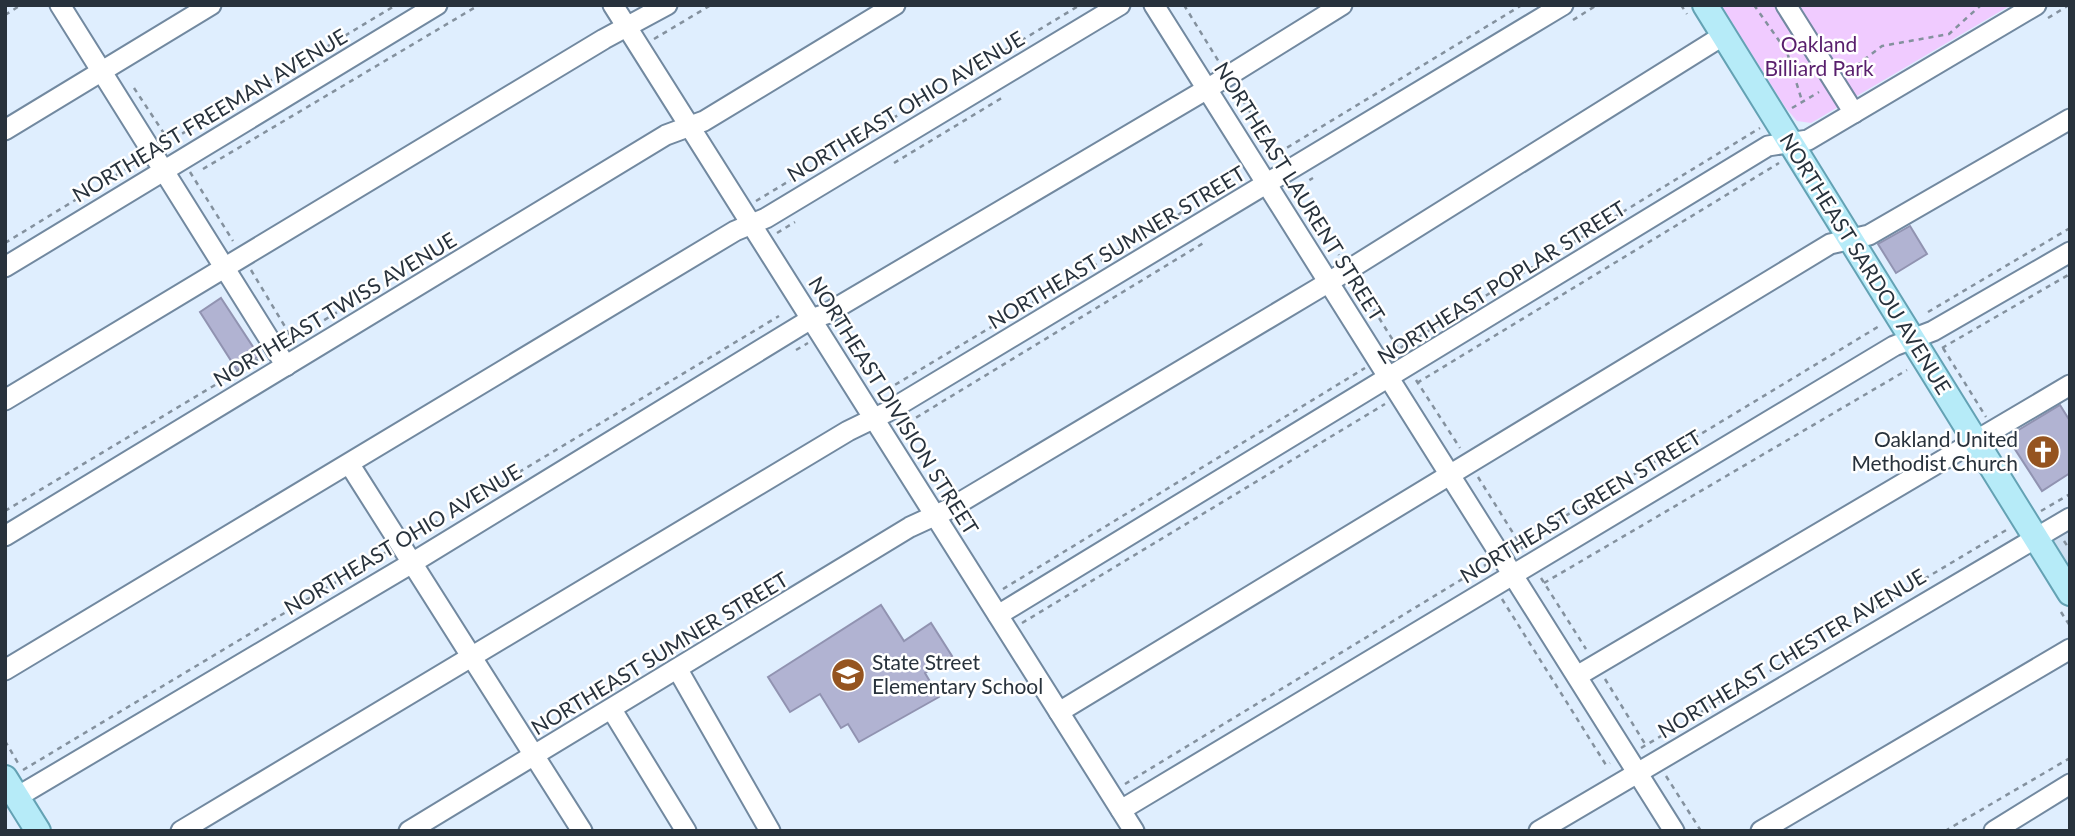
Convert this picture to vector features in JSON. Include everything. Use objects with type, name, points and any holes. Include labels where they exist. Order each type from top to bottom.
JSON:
[{"type":"main road","name":"NORTHEAST SARDOU AVENUE","points":[[1705,5],[2070,593]]},
{"type":"main road","points":[[11,787],[35,830]]},
{"type":"street","points":[[60,5],[109,67],[152,152],[225,268],[284,344],[286,366]]},
{"type":"street","points":[[5,130],[211,5]]},
{"type":"street","name":"NORTHEAST FREEMAN AVENUE","points":[[5,267],[163,170],[187,167],[437,5]]},
{"type":"street","name":"NORTHEAST DIVISION STREET","points":[[613,5],[1134,831]]},
{"type":"street","points":[[5,400],[667,5]]},
{"type":"street","name":"NORTHEAST TWISS AVENUE","points":[[5,536],[688,124],[704,121],[895,5]]},
{"type":"street","name":"NORTHEAST OHIO AVENUE","points":[[5,670],[736,231],[751,225],[1120,5]]},
{"type":"street","name":"NORTHEAST LAURENT STREET","points":[[1154,5],[1674,831]]},
{"type":"street","name":"NORTHEAST OHIO AVENUE","points":[[11,787],[412,563],[811,319],[826,314],[1207,89],[1342,5]]},
{"type":"street","name":"NORTHEAST SUMNER STREET","points":[[181,831],[1289,172],[1563,5]]},
{"type":"street","points":[[1786,5],[1854,113]]},
{"type":"street","name":"NORTHEAST POPLAR STREET","points":[[998,615],[1390,379],[1768,146],[1808,140],[2036,5]]},
{"type":"street","name":"NORTHEAST SUMNER STREET","points":[[409,831],[535,756],[616,716],[678,670],[1349,270],[1724,36]]},
{"type":"street","points":[[1059,712],[1830,244],[1869,235],[2070,119]]},
{"type":"street","name":"NORTHEAST GREEN STREET","points":[[1121,810],[1894,346],[1918,350],[1933,331],[2070,252]]},
{"type":"street","points":[[1577,676],[2070,384]]},
{"type":"street","points":[[350,465],[582,831]]},
{"type":"street","name":"NORTHEAST CHESTER AVENUE","points":[[1539,831],[1633,764],[2030,529],[2070,518]]},
{"type":"street","points":[[1761,831],[2070,649]]},
{"type":"street","points":[[678,670],[771,831]]},
{"type":"street","points":[[616,716],[686,831]]},
{"type":"street","points":[[1994,831],[2070,784]]},
{"type":"path","points":[[5,15],[21,5]]},
{"type":"path","points":[[5,243],[396,5]]},
{"type":"path","points":[[174,187],[187,167],[479,5]]},
{"type":"path","points":[[640,48],[710,5]]},
{"type":"path","points":[[755,202],[1080,5]]},
{"type":"path","points":[[1184,5],[1408,368],[1701,831]]},
{"type":"path","points":[[878,395],[1521,5]]},
{"type":"path","points":[[1754,5],[1787,52],[1802,102]]},
{"type":"path","points":[[1001,590],[1836,82],[1882,46],[1950,34],[1981,5]]},
{"type":"path","points":[[109,67],[170,142],[244,257],[284,344],[304,355]]},
{"type":"path","points":[[1922,316],[2070,228]]},
{"type":"path","points":[[1544,583],[1918,350],[2070,274]]},
{"type":"path","points":[[5,511],[363,297]]},
{"type":"path","points":[[1481,567],[1606,765],[1633,764],[2030,529],[2070,494]]},
{"type":"path","points":[[1945,831],[2070,758]]},
{"type":"shaded area","points":[[2070,527],[2070,571],[2053,541],[2057,534]]},
{"type":"green space","name":"Oakland Billiard Park","points":[[1721,5],[2011,5],[1811,123],[1797,121],[1785,107]]},
{"type":"building","points":[[1910,226],[1927,254],[1896,273],[1878,244]]},
{"type":"building","points":[[221,298],[259,356],[237,370],[200,312]]},
{"type":"building","name":"Oakland United Methodist Church","points":[[2060,405],[2070,421],[2070,473],[2042,491],[2007,437]]},
{"type":"building","name":"State Street Elementary School","points":[[881,605],[904,641],[931,623],[952,656],[925,673],[939,697],[859,742],[848,724],[841,728],[820,694],[790,712],[768,677]]},
{"type":"place","name":"Oakland United Methodist Church","points":[[2043,452]]},
{"type":"place","name":"State Street Elementary School","points":[[848,675]]}]
